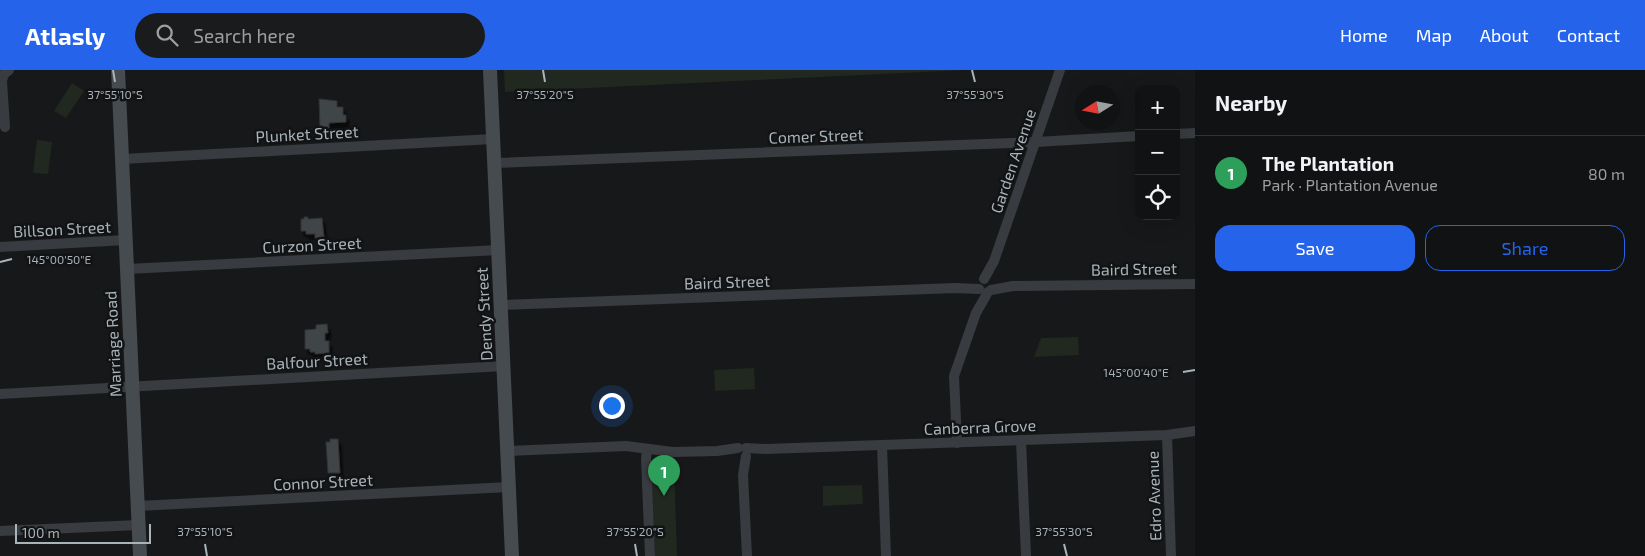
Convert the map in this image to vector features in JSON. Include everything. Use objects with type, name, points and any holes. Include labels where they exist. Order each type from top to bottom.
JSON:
[{"type":"street","points":[[4,127],[2,81],[4,74],[10,70]]},
{"type":"street","name":"Marriage Road","points":[[118,70],[140,556]]},
{"type":"street","name":"Dendy Street","points":[[490,70],[512,556]]},
{"type":"street","name":"Garden Avenue","points":[[956,443],[954,376],[1060,70]]},
{"type":"street","points":[[1180,134],[1195,133]]},
{"type":"street","name":"Comer Street","points":[[494,163],[1036,142],[1135,136]]},
{"type":"street","name":"Plunket Street","points":[[122,159],[493,139]]},
{"type":"street","name":"Billson Street","points":[[0,247],[126,240]]},
{"type":"street","name":"Curzon Street","points":[[127,270],[498,250]]},
{"type":"street","name":"Baird Street","points":[[501,306],[986,286],[1195,284]]},
{"type":"street","name":"Balfour Street","points":[[0,394],[504,366]]},
{"type":"street","name":"Canberra Grove","points":[[507,451],[626,446],[664,452],[717,451],[742,453],[766,450],[882,445],[1167,435],[1195,431]]},
{"type":"street","name":"Edro Avenue","points":[[1167,435],[1171,556]]},
{"type":"street","points":[[1021,441],[1026,556]]},
{"type":"street","points":[[882,445],[886,556]]},
{"type":"street","points":[[647,449],[650,556]]},
{"type":"street","points":[[742,453],[747,556]]},
{"type":"street","name":"Connor Street","points":[[138,506],[509,487]]},
{"type":"street","points":[[0,531],[139,525]]},
{"type":"shaded area","points":[[504,70],[966,70],[505,92]]},
{"type":"shaded area","points":[[72,83],[84,91],[66,118],[54,111]]},
{"type":"shaded area","points":[[37,140],[52,142],[48,174],[33,173]]},
{"type":"shaded area","points":[[1078,337],[1079,355],[1034,357],[1041,338]]},
{"type":"shaded area","points":[[754,368],[755,389],[715,391],[714,370]]},
{"type":"shaded area","points":[[674,463],[677,556],[655,556],[651,467],[652,464]]},
{"type":"shaded area","points":[[862,485],[863,504],[823,506],[823,486]]},
{"type":"building","points":[[319,99],[337,101],[337,107],[343,107],[343,115],[346,115],[346,122],[329,123],[329,128],[320,128]]},
{"type":"building","points":[[304,217],[308,217],[308,219],[322,218],[324,237],[315,238],[315,234],[306,234],[306,231],[301,231],[301,219],[304,219]]},
{"type":"building","points":[[327,324],[328,333],[325,333],[325,341],[329,341],[329,353],[315,354],[315,352],[310,352],[310,349],[305,349],[305,330],[316,329],[316,325]]},
{"type":"building","points":[[330,439],[338,439],[340,473],[328,473],[326,442],[330,442]]},
{"type":"place","name":"The Plantation","points":[[664,496]]}]
